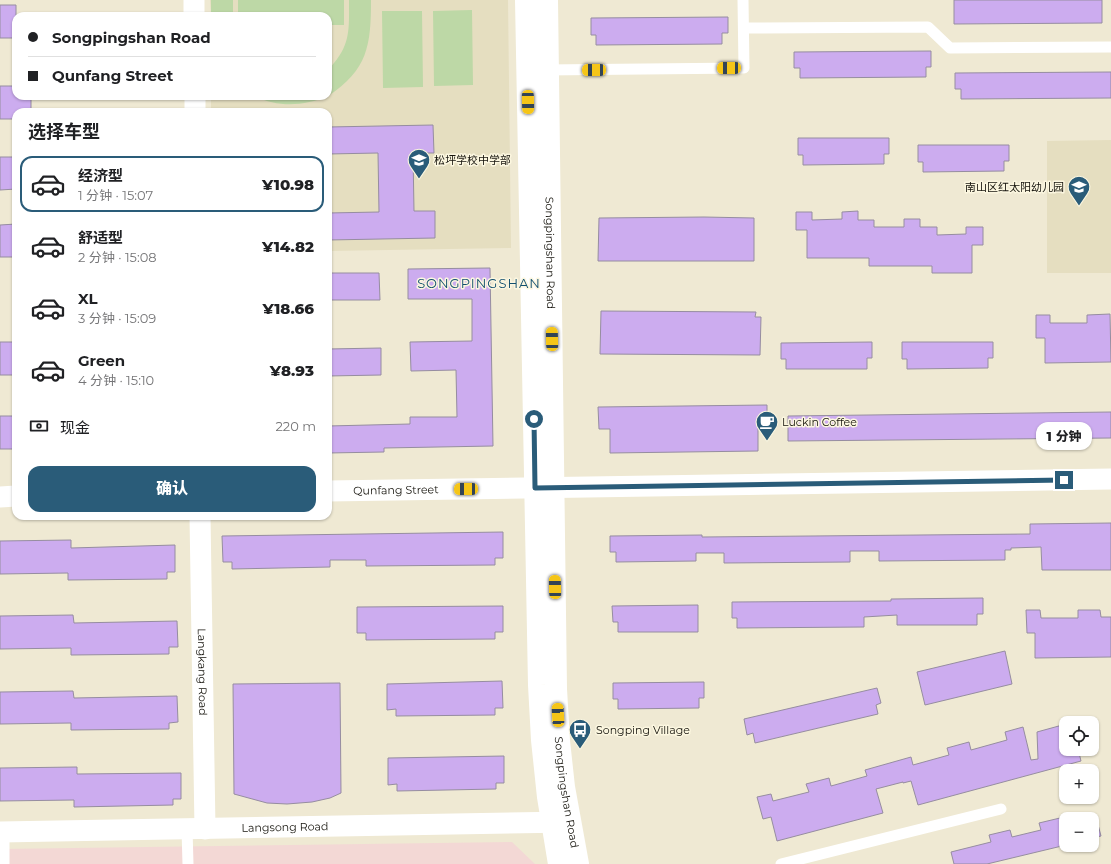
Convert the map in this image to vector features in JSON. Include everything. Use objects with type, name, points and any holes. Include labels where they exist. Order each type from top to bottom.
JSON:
[{"type":"street","points":[[194,0],[194,12]]},
{"type":"street","name":"Songpingshan Road","points":[[526,0],[538,71]]},
{"type":"street","name":"Songpingshan Road","points":[[547,0],[538,71],[544,488],[559,741],[564,787],[559,864]]},
{"type":"street","name":"Qunfang Street","points":[[332,491],[1111,479]]},
{"type":"street","points":[[0,497],[12,496]]},
{"type":"street","name":"Langkang Road","points":[[196,829],[200,520]]},
{"type":"street","name":"Songpingshan Road","points":[[561,822],[578,864]]},
{"type":"street","name":"Langsong Road","points":[[2,832],[561,822]]},
{"type":"lane","points":[[538,71],[744,68],[743,0]]},
{"type":"lane","points":[[744,28],[928,26],[950,48],[1111,47]]},
{"type":"lane","points":[[781,864],[1001,809]]},
{"type":"lane","points":[[188,864],[196,829]]},
{"type":"lane","points":[[2,832],[4,864]]},
{"type":"shaded area","name":"松坪学校中学部","points":[[210,0],[508,0],[511,248],[332,251],[332,108],[211,108],[211,100],[332,100],[332,12],[211,12]]},
{"type":"shaded area","name":"南山区红太阳幼儿园","points":[[1111,140],[1111,273],[1047,273],[1047,141]]},
{"type":"shaded area","points":[[512,842],[535,864],[0,864],[0,849]]},
{"type":"green space","points":[[211,0],[233,0],[233,12],[211,12]]},
{"type":"green space","points":[[238,0],[344,0],[344,25],[332,25],[332,12],[238,12]]},
{"type":"green space","points":[[349,0],[371,0],[370,30],[364,55],[352,76],[332,93],[332,66],[345,45],[349,21]]},
{"type":"green space","points":[[472,10],[473,85],[434,86],[433,11]]},
{"type":"green space","points":[[382,11],[422,11],[423,87],[383,88]]},
{"type":"green space","points":[[264,100],[316,100],[301,104],[282,104]]},
{"type":"building","points":[[954,0],[1102,0],[1102,23],[954,24]]},
{"type":"building","points":[[0,5],[16,5],[16,12],[12,12],[12,38],[0,38]]},
{"type":"building","points":[[728,17],[728,33],[722,33],[722,44],[596,45],[596,35],[591,35],[591,18]]},
{"type":"building","points":[[931,51],[931,67],[926,67],[926,77],[800,78],[800,68],[794,68],[794,52]]},
{"type":"building","points":[[1111,72],[1111,98],[961,99],[961,89],[955,89],[955,73]]},
{"type":"building","points":[[0,86],[12,86],[12,100],[31,100],[31,108],[12,108],[12,119],[0,119]]},
{"type":"building","points":[[433,125],[434,153],[413,153],[414,211],[435,211],[435,238],[332,240],[332,213],[379,212],[378,153],[332,154],[332,127]]},
{"type":"building","points":[[798,138],[889,138],[889,154],[884,154],[884,164],[803,165],[803,155],[798,155]]},
{"type":"building","points":[[918,145],[1009,145],[1009,161],[1004,161],[1004,171],[923,172],[923,162],[918,162]]},
{"type":"building","points":[[0,157],[12,157],[12,189],[0,190]]},
{"type":"building","points":[[858,211],[858,220],[874,220],[874,227],[904,227],[904,219],[920,219],[920,227],[937,227],[937,235],[966,234],[966,227],[983,227],[983,245],[972,245],[972,273],[932,273],[932,266],[869,266],[869,258],[807,258],[807,230],[796,230],[796,212],[812,212],[812,220],[842,219],[842,212]]},
{"type":"building","points":[[599,218],[754,218],[754,261],[598,261]]},
{"type":"building","points":[[12,224],[12,257],[0,257],[0,225]]},
{"type":"building","points":[[490,268],[493,446],[384,448],[384,452],[332,453],[332,426],[410,424],[410,417],[457,417],[456,370],[411,371],[410,342],[472,341],[472,299],[408,299],[408,269]]},
{"type":"building","points":[[332,273],[379,273],[380,300],[332,300]]},
{"type":"building","points":[[601,311],[756,312],[755,317],[761,317],[760,355],[600,354]]},
{"type":"building","points":[[1110,314],[1111,362],[1045,363],[1045,338],[1036,338],[1036,315],[1050,315],[1050,323],[1087,323],[1087,315]]},
{"type":"building","points":[[0,342],[12,342],[12,375],[0,375]]},
{"type":"building","points":[[872,342],[872,358],[867,358],[867,369],[786,369],[786,359],[781,359],[781,343]]},
{"type":"building","points":[[902,342],[993,342],[993,358],[988,358],[988,368],[907,369],[907,359],[902,359]]},
{"type":"building","points":[[381,348],[381,375],[332,376],[332,349]]},
{"type":"building","points":[[767,405],[767,428],[758,428],[758,451],[610,453],[610,429],[599,429],[598,407]]},
{"type":"building","points":[[1111,412],[1111,438],[788,441],[788,416]]},
{"type":"building","points":[[0,416],[12,416],[12,449],[0,449]]},
{"type":"building","points":[[1111,523],[1111,570],[1042,570],[1041,547],[1011,548],[1011,550],[1005,550],[1005,560],[879,561],[879,551],[850,551],[850,562],[724,563],[724,553],[696,553],[696,561],[616,562],[616,552],[610,552],[610,536],[702,535],[702,537],[1030,534],[1030,524]]},
{"type":"building","points":[[503,532],[503,558],[495,558],[495,565],[366,566],[366,560],[330,560],[330,567],[232,569],[232,562],[223,562],[222,536]]},
{"type":"building","points":[[71,540],[71,548],[175,545],[175,572],[167,572],[167,579],[68,580],[68,573],[0,574],[0,541]]},
{"type":"building","points":[[983,598],[983,614],[977,614],[977,625],[897,625],[897,615],[864,617],[864,627],[737,628],[737,618],[732,618],[732,602],[891,601],[891,599]]},
{"type":"building","points":[[698,605],[698,632],[618,632],[618,622],[613,622],[612,606]]},
{"type":"building","points":[[503,606],[503,632],[495,632],[495,639],[366,640],[366,633],[357,633],[357,607]]},
{"type":"building","points":[[1026,610],[1040,610],[1041,618],[1078,618],[1078,610],[1100,610],[1101,617],[1111,617],[1111,657],[1035,658],[1035,633],[1027,633]]},
{"type":"building","points":[[73,615],[74,623],[177,621],[178,647],[169,647],[169,654],[71,655],[71,648],[0,649],[0,616]]},
{"type":"building","points":[[1005,651],[1012,684],[925,705],[917,672]]},
{"type":"building","points":[[502,681],[503,708],[495,708],[495,715],[396,716],[396,709],[387,710],[387,684]]},
{"type":"building","points":[[704,682],[704,698],[699,698],[699,708],[618,709],[618,699],[613,699],[613,683]]},
{"type":"building","points":[[340,683],[341,793],[330,798],[312,802],[287,804],[267,803],[234,794],[233,684]]},
{"type":"building","points":[[877,688],[881,703],[876,705],[878,714],[755,743],[753,733],[747,735],[744,719]]},
{"type":"building","points":[[73,691],[74,698],[177,696],[178,722],[169,723],[169,729],[71,730],[71,723],[0,724],[0,692]]},
{"type":"building","points":[[1059,726],[1059,756],[1080,756],[1081,761],[1070,764],[1059,764],[1059,767],[918,805],[911,781],[876,789],[883,813],[777,841],[771,817],[763,819],[757,797],[771,794],[773,801],[809,792],[806,784],[829,778],[831,786],[867,776],[865,770],[911,757],[913,765],[949,755],[947,748],[969,742],[971,750],[1007,740],[1005,732],[1023,727],[1031,760],[1038,759],[1037,732]]},
{"type":"building","points":[[504,756],[504,783],[496,783],[496,789],[397,791],[397,784],[388,785],[388,758]]},
{"type":"building","points":[[77,767],[77,774],[181,773],[181,799],[173,799],[173,805],[74,807],[74,800],[0,801],[0,768]]},
{"type":"building","points":[[1059,818],[1059,847],[987,864],[954,864],[951,852],[991,842],[989,835],[1010,830],[1012,837],[1041,830],[1039,823]]},
{"type":"place","name":"松坪学校中学部","points":[[419,180]]},
{"type":"place","name":"南山区红太阳幼儿园","points":[[1079,206]]},
{"type":"place","name":"Luckin Coffee","points":[[767,442]]},
{"type":"place","name":"Songping Village","points":[[580,750]]},
{"type":"district","name":"SONGPINGSHAN","points":[[479,283]]},
{"type":"route","points":[[534,419],[535,488],[1064,480]]}]
